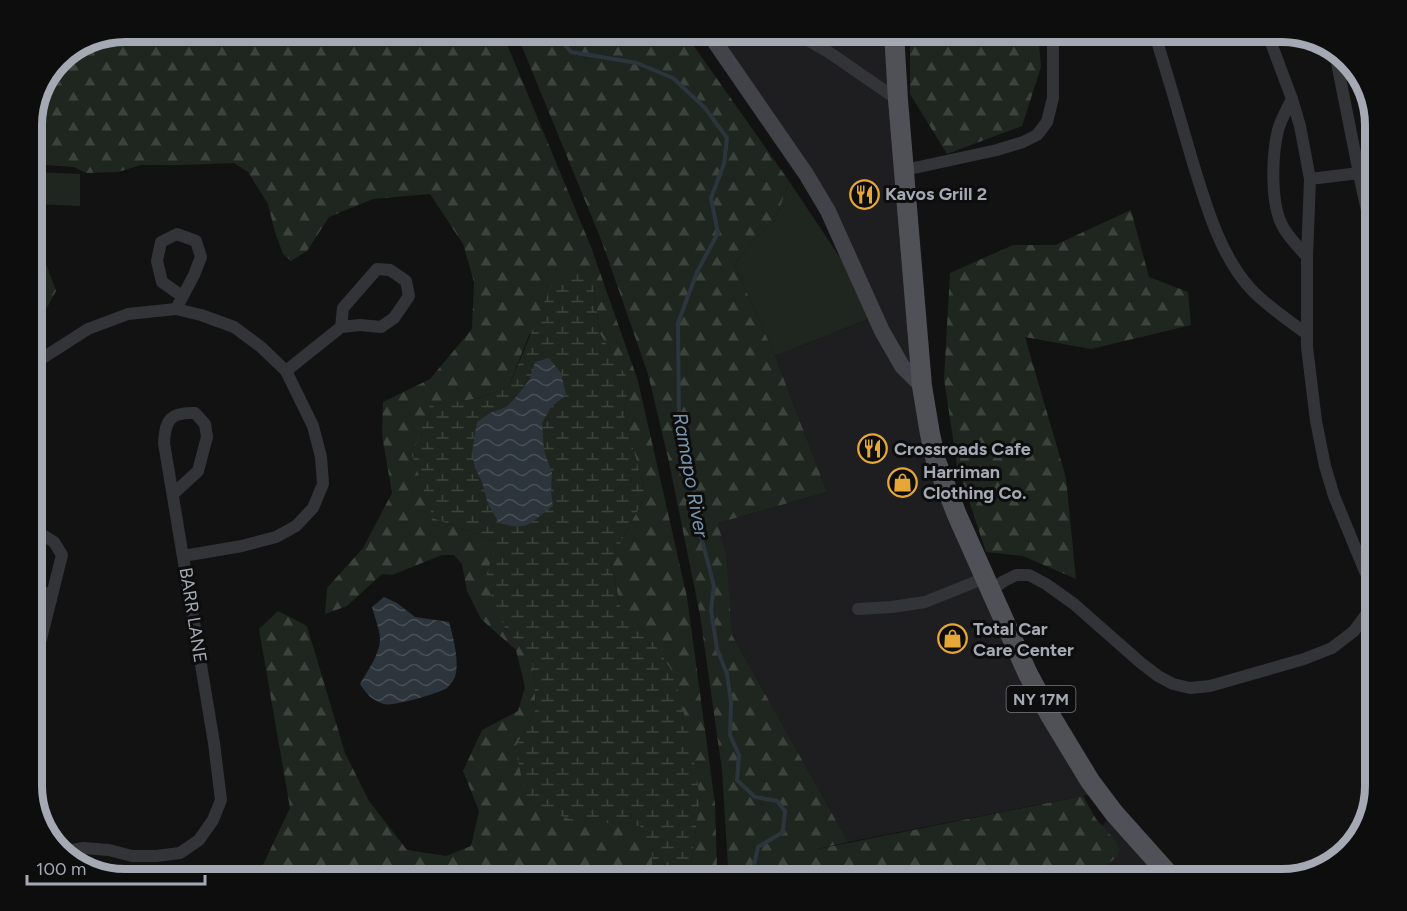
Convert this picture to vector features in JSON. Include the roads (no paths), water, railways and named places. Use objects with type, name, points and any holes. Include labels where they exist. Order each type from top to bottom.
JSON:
[{"type":"main road","name":"NY 17M","points":[[895,42],[922,386],[936,461],[957,515],[1028,674],[1050,715],[1090,781],[1164,869]]},
{"type":"street","points":[[715,42],[807,174],[828,211],[882,331],[902,366],[922,386]]},
{"type":"street","points":[[812,42],[898,100]]},
{"type":"street","points":[[905,170],[997,150],[1037,135],[1047,122],[1053,98],[1053,42]]},
{"type":"street","points":[[1157,42],[1209,216],[1233,266],[1250,289],[1306,334]]},
{"type":"street","points":[[1271,42],[1300,126],[1310,179],[1306,334],[1315,411],[1325,466],[1334,496],[1365,571]]},
{"type":"street","points":[[1338,64],[1365,200]]},
{"type":"street","points":[[1292,99],[1280,124],[1274,150],[1275,200],[1276,210],[1284,228],[1307,257]]},
{"type":"street","points":[[1310,179],[1359,173]]},
{"type":"street","points":[[176,309],[201,257],[196,241],[177,234],[161,242],[157,261],[162,282],[182,296]]},
{"type":"street","points":[[286,371],[341,327],[360,325],[381,327],[393,318],[409,296],[406,281],[390,270],[377,270],[342,308],[341,327]]},
{"type":"street","name":"BARR LANE","points":[[42,355],[88,329],[128,314],[176,309],[234,327],[261,347],[286,371],[313,426],[321,457],[323,484],[313,508],[296,526],[276,537],[242,546],[183,556],[214,743],[221,800],[213,820],[199,840],[180,853],[132,856],[109,850],[83,848],[72,850]]},
{"type":"street","points":[[173,494],[198,471],[207,437],[205,424],[195,413],[181,412],[173,417],[165,428],[164,443],[183,556]]},
{"type":"street","points":[[42,534],[54,542],[62,555],[42,635]]},
{"type":"street","points":[[858,609],[925,602],[1016,575],[1029,575],[1074,604],[1158,676],[1173,684],[1190,688],[1210,686],[1304,659],[1332,648],[1354,631],[1365,616]]},
{"type":"street","points":[[42,590],[51,599]]},
{"type":"water","points":[[549,358],[561,373],[566,395],[551,407],[542,423],[544,451],[552,473],[553,506],[529,524],[510,526],[499,523],[488,504],[482,482],[475,468],[472,452],[477,422],[490,413],[506,407],[530,379],[535,362]]},
{"type":"water","points":[[384,597],[397,603],[415,617],[449,622],[457,664],[455,677],[447,688],[416,699],[384,704],[373,699],[360,684],[375,658],[380,640],[372,607]]},
{"type":"waterway","name":"Ramapo River","points":[[562,42],[571,52],[637,63],[673,78],[705,108],[727,138],[724,164],[711,198],[718,233],[697,272],[678,323],[679,419],[688,448],[700,533],[714,586],[711,610],[717,649],[727,674],[731,702],[730,735],[739,755],[737,780],[755,797],[777,801],[785,811],[783,832],[758,847],[753,869]]},
{"type":"place","name":"Kavos Grill 2","points":[[864,194]]},
{"type":"place","name":"Crossroads Cafe","points":[[873,449]]},
{"type":"place","name":"Harriman Clothing Co.","points":[[902,482]]},
{"type":"place","name":"Total Car Care Center","points":[[952,639]]}]
